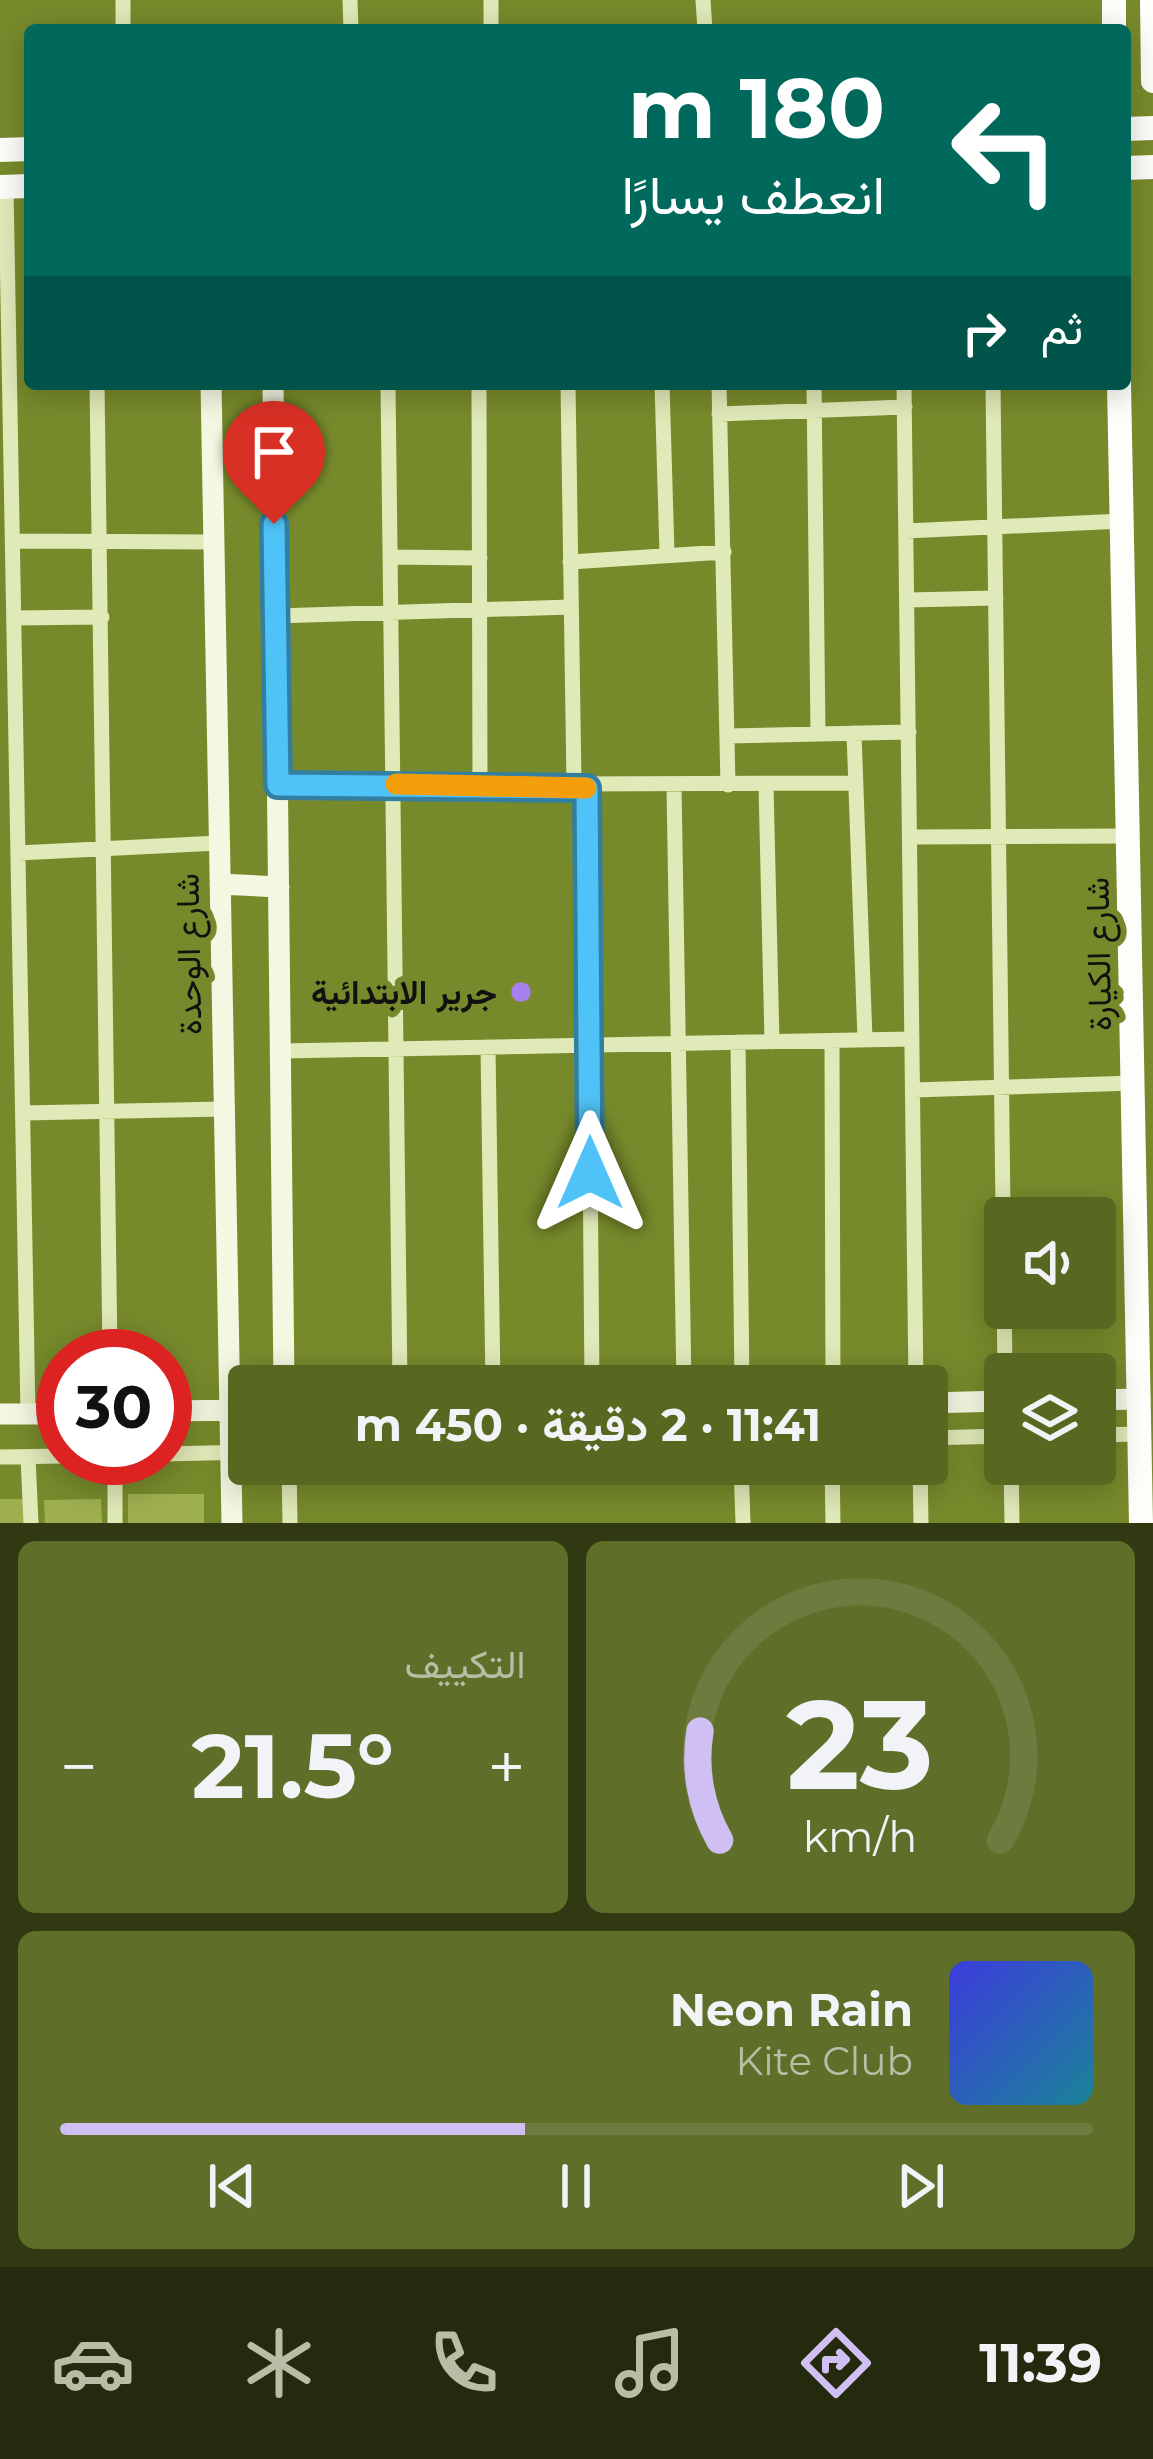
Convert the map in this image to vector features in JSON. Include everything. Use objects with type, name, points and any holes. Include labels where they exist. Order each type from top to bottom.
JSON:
[{"type":"main road","points":[[1152,0],[1153,81]]},
{"type":"main road","name":"شارع الكيارة","points":[[1120,390],[1129,836],[1141,867],[1134,1083],[1141,1523]]},
{"type":"street","points":[[12,187],[5,424],[14,618],[8,748],[18,853],[28,1414]]},
{"type":"street","points":[[98,390],[110,1329]]},
{"type":"street","name":"شارع الوحدة","points":[[211,390],[224,1108],[237,1365]]},
{"type":"street","points":[[273,390],[284,1365]]},
{"type":"street","points":[[388,390],[400,1365]]},
{"type":"street","points":[[479,390],[480,784]]},
{"type":"street","points":[[568,390],[571,608],[589,1045],[592,1365]]},
{"type":"street","points":[[662,390],[667,553]]},
{"type":"street","points":[[719,390],[728,785]]},
{"type":"street","points":[[814,390],[818,734]]},
{"type":"street","points":[[904,390],[916,1365]]},
{"type":"street","points":[[993,390],[1005,1353]]},
{"type":"street","points":[[719,414],[905,407]]},
{"type":"street","points":[[906,531],[1123,521]]},
{"type":"street","points":[[13,541],[214,542]]},
{"type":"street","points":[[570,562],[724,552]]},
{"type":"street","points":[[390,557],[479,558]]},
{"type":"street","points":[[908,600],[996,598]]},
{"type":"street","points":[[275,616],[571,608]]},
{"type":"street","points":[[14,618],[102,617]]},
{"type":"street","points":[[727,736],[909,732]]},
{"type":"street","points":[[854,733],[865,1040]]},
{"type":"street","points":[[278,785],[854,783]]},
{"type":"street","points":[[766,784],[772,1042]]},
{"type":"street","points":[[674,786],[684,1365]]},
{"type":"street","points":[[910,837],[1129,836]]},
{"type":"street","points":[[18,853],[219,843]]},
{"type":"street","points":[[220,884],[279,887]]},
{"type":"street","points":[[280,1051],[912,1039]]},
{"type":"street","points":[[738,1042],[742,1365]]},
{"type":"street","points":[[832,1043],[833,1365]]},
{"type":"street","points":[[488,1047],[493,1365]]},
{"type":"street","points":[[0,1056],[22,1055]]},
{"type":"street","points":[[913,1090],[1134,1083]]},
{"type":"street","points":[[23,1113],[224,1108]]},
{"type":"street","points":[[1116,1400],[1140,1400]]},
{"type":"street","points":[[948,1402],[984,1402]]},
{"type":"street","points":[[192,1411],[228,1410]]},
{"type":"street","points":[[0,1414],[36,1414]]},
{"type":"street","points":[[1116,1435],[1140,1434]]},
{"type":"street","points":[[948,1437],[984,1437]]},
{"type":"street","points":[[192,1453],[228,1452]]},
{"type":"street","points":[[0,1457],[36,1457]]},
{"type":"street","points":[[28,1457],[31,1523]]},
{"type":"street","points":[[115,1485],[116,1523]]},
{"type":"street","name":"شارع الوحدة","points":[[232,1523],[236,1485]]},
{"type":"street","points":[[289,1485],[290,1523]]},
{"type":"street","points":[[742,1485],[743,1523]]},
{"type":"street","points":[[832,1485],[833,1523]]},
{"type":"street","points":[[920,1485],[921,1523]]},
{"type":"street","points":[[1011,1485],[1012,1523]]},
{"type":"building","points":[[128,1494],[204,1494],[204,1523],[128,1523]]},
{"type":"building","points":[[0,1499],[25,1499],[25,1523],[0,1523]]},
{"type":"building","points":[[101,1499],[102,1523],[45,1523],[44,1500]]},
{"type":"slow traffic","points":[[396,784],[574,784],[586,788]]},
{"type":"place","name":"جرير الابتدائية","points":[[521,992]]},
{"type":"route","points":[[274,524],[278,785],[574,784],[587,788],[590,1173]]}]
